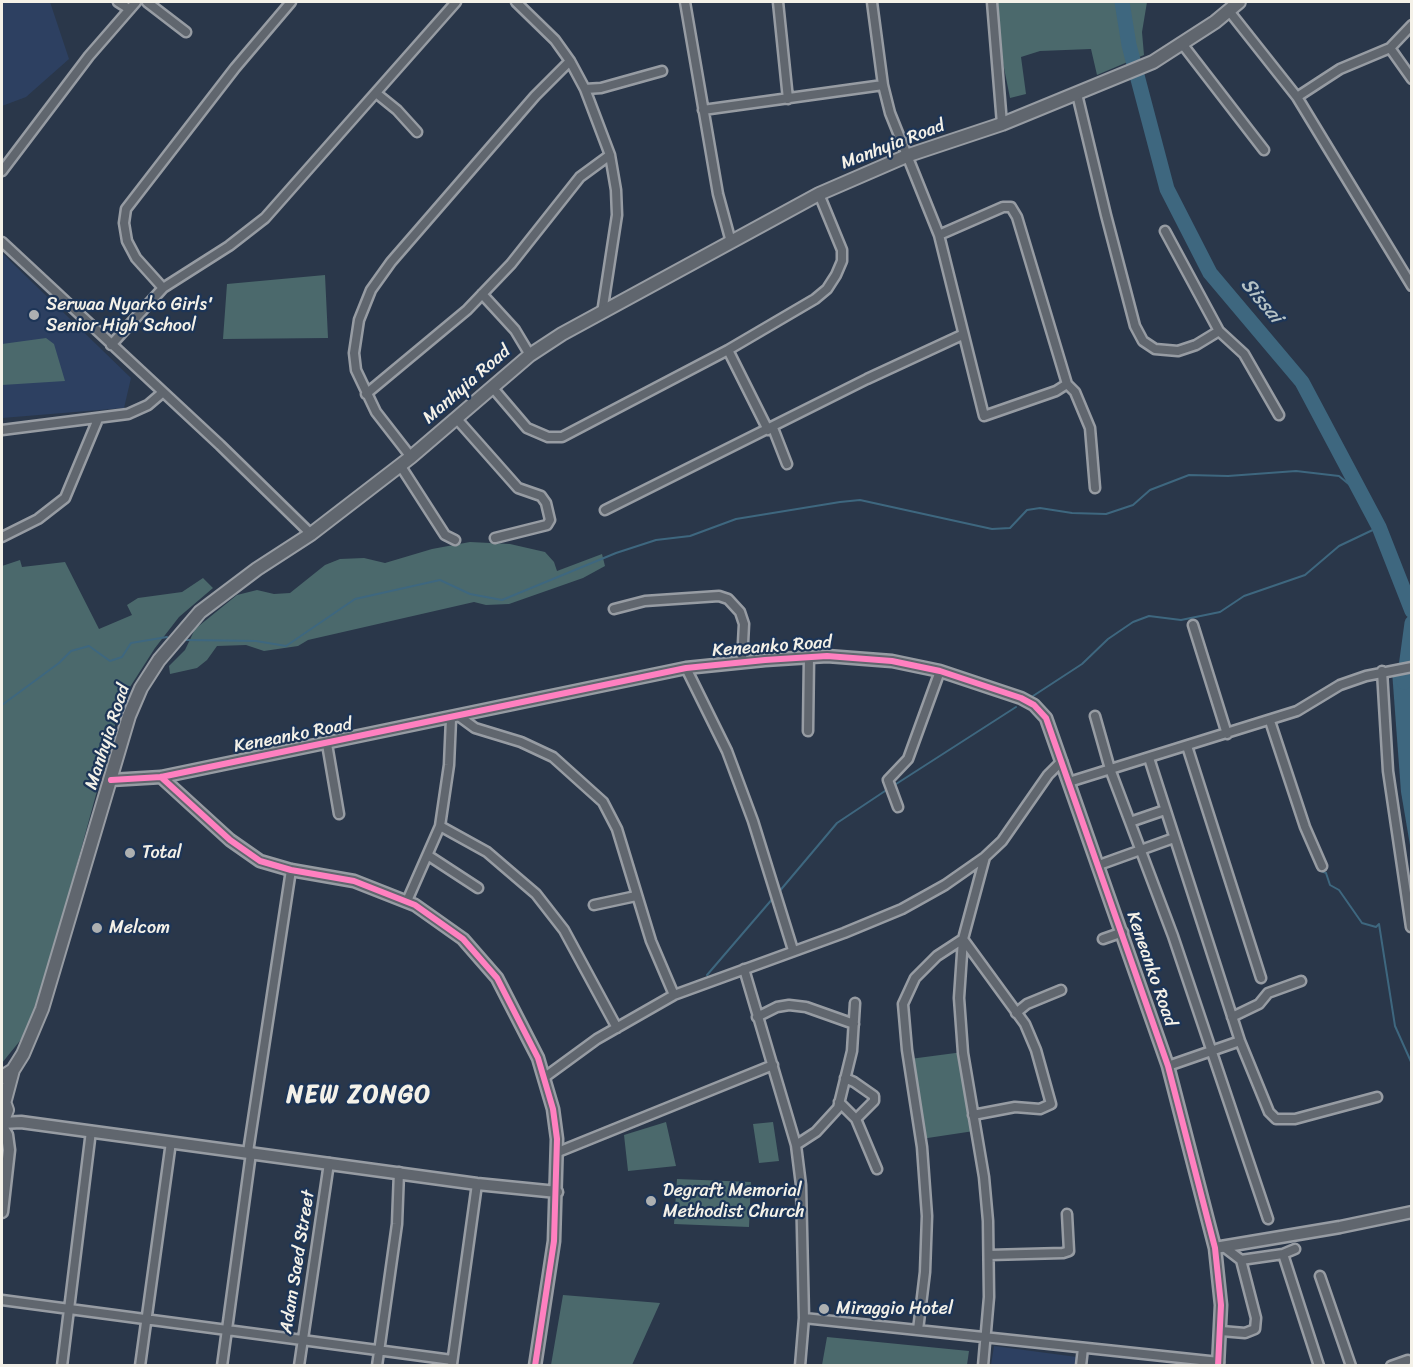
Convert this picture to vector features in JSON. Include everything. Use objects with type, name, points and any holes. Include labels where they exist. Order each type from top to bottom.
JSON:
[{"type":"main road","name":"Manhyia Road","points":[[2,1077],[13,1070],[23,1054],[42,1009],[129,716],[141,688],[159,660],[200,612],[257,569],[311,534],[411,457],[530,354],[819,194],[909,155],[1002,124],[1153,62],[1183,45],[1239,2]]},
{"type":"main road","points":[[2,1124],[13,1070]]},
{"type":"street","points":[[118,2],[129,9]]},
{"type":"street","points":[[2,171],[89,56],[136,2]]},
{"type":"street","points":[[147,2],[186,32]]},
{"type":"street","points":[[163,288],[136,258],[127,241],[124,223],[126,209],[235,68],[291,2]]},
{"type":"street","points":[[111,345],[163,288],[229,246],[265,218],[456,2]]},
{"type":"street","points":[[517,2],[555,40],[570,61],[585,89],[610,154],[617,214],[602,313]]},
{"type":"street","points":[[686,2],[718,194],[731,242]]},
{"type":"street","points":[[778,2],[788,99]]},
{"type":"street","points":[[872,2],[883,85],[890,112],[939,235],[962,335],[984,416],[1067,384]]},
{"type":"street","points":[[992,2],[1002,124]]},
{"type":"street","points":[[1229,11],[1297,97],[1412,286]]},
{"type":"street","points":[[1297,97],[1340,69],[1390,48],[1412,25]]},
{"type":"street","points":[[1183,45],[1264,150]]},
{"type":"street","points":[[1390,48],[1412,79]]},
{"type":"street","points":[[411,457],[376,412],[356,370],[354,353],[359,320],[371,290],[391,262],[535,96],[570,61]]},
{"type":"street","points":[[585,89],[601,88],[662,71]]},
{"type":"street","points":[[703,110],[883,85]]},
{"type":"street","points":[[376,93],[397,110],[417,132]]},
{"type":"street","points":[[1077,94],[1135,326],[1143,341],[1155,349],[1167,352],[1178,351],[1196,345],[1218,331]]},
{"type":"street","points":[[366,394],[413,357],[482,294],[526,246],[580,177],[610,154]]},
{"type":"street","points":[[492,387],[527,428],[548,437],[562,437],[728,350],[815,299],[827,289],[842,261],[842,250],[819,194]]},
{"type":"street","points":[[939,235],[1003,207],[1011,207],[1017,217],[1067,384],[1075,392],[1090,428],[1095,488]]},
{"type":"street","points":[[1165,231],[1218,331],[1244,354],[1279,415]]},
{"type":"street","points":[[2,242],[220,445],[311,534]]},
{"type":"street","points":[[482,294],[515,330],[530,354]]},
{"type":"street","points":[[605,510],[867,379],[962,335]]},
{"type":"street","points":[[728,350],[788,464]]},
{"type":"street","points":[[2,430],[128,414],[148,405],[162,393]]},
{"type":"street","points":[[456,418],[518,488],[541,496],[546,503],[549,520],[547,525],[495,538]]},
{"type":"street","points":[[2,537],[38,519],[65,498],[98,419]]},
{"type":"street","points":[[400,465],[445,535],[455,540]]},
{"type":"street","points":[[614,609],[645,601],[718,596],[728,599],[740,612],[744,624],[742,662]]},
{"type":"street","points":[[1193,625],[1227,734]]},
{"type":"street","points":[[808,731],[809,657]]},
{"type":"street","name":"Keneanko Road","points":[[111,780],[161,777],[455,718],[686,668],[742,662],[809,657],[892,661],[940,671],[1021,698],[1034,705],[1046,718],[1123,932],[1168,1066],[1220,1247],[1219,1364]]},
{"type":"street","points":[[1069,782],[1270,721],[1297,711],[1340,685],[1386,670],[1411,667]]},
{"type":"street","points":[[686,668],[727,751],[753,821],[793,950]]},
{"type":"street","points":[[1386,670],[1388,771],[1411,927]]},
{"type":"street","points":[[898,807],[889,787],[908,759],[940,671]]},
{"type":"street","points":[[1095,716],[1110,769],[1173,936],[1268,1219]]},
{"type":"street","points":[[407,901],[429,856],[440,826],[455,718],[475,728],[521,742],[552,757],[603,802],[617,828],[636,896],[674,995]]},
{"type":"street","points":[[1270,721],[1305,826],[1322,866]]},
{"type":"street","points":[[327,744],[339,814]]},
{"type":"street","points":[[1186,746],[1262,978]]},
{"type":"street","points":[[1149,758],[1240,1041],[1266,1107],[1276,1119],[1307,1117],[1377,1097]]},
{"type":"street","points":[[545,1077],[616,1028],[674,995],[844,933],[902,909],[945,885],[985,857],[1002,841],[1048,775],[1062,761]]},
{"type":"street","points":[[161,777],[230,840],[260,861],[291,870],[354,881],[407,901],[435,916],[483,959],[520,1018],[545,1077],[553,1109],[558,1152],[554,1241],[535,1365]]},
{"type":"street","points":[[1130,822],[1166,810]]},
{"type":"street","points":[[440,826],[487,852],[536,894],[564,930],[616,1028]]},
{"type":"street","points":[[1099,865],[1174,838]]},
{"type":"street","points":[[429,856],[478,888]]},
{"type":"street","points":[[983,1365],[989,1255],[984,1177],[960,1028],[959,998],[963,939],[985,857]]},
{"type":"street","points":[[222,1365],[249,1153],[291,870]]},
{"type":"street","points":[[594,905],[636,896]]},
{"type":"street","points":[[1103,939],[1123,932]]},
{"type":"street","points":[[963,939],[1031,1036],[1051,1104],[1040,1109],[1014,1107],[973,1114]]},
{"type":"street","points":[[918,1330],[925,1272],[927,1216],[922,1147],[903,1005],[915,978],[937,956],[963,939]]},
{"type":"street","points":[[744,969],[796,1145],[801,1185],[804,1318],[800,1365]]},
{"type":"street","points":[[1232,1017],[1261,1003],[1268,993],[1301,981]]},
{"type":"street","points":[[1016,1013],[1027,1004],[1061,990]]},
{"type":"street","points":[[796,1145],[834,1115],[845,1078],[855,1003]]},
{"type":"street","points":[[757,1017],[777,1007],[789,1005],[806,1007],[854,1024]]},
{"type":"street","points":[[1168,1066],[1211,1049],[1240,1041]]},
{"type":"street","points":[[558,1152],[772,1065]]},
{"type":"street","points":[[845,1078],[874,1096],[874,1101],[856,1119]]},
{"type":"street","points":[[5,1102],[21,1122]]},
{"type":"street","points":[[839,1102],[856,1119],[877,1169]]},
{"type":"street","points":[[2,1212],[4,1173],[9,1142],[2,1124],[21,1122],[477,1184],[557,1192]]},
{"type":"street","points":[[62,1365],[92,1131]]},
{"type":"street","points":[[140,1365],[171,1142]]},
{"type":"street","name":"Adam Saed Street","points":[[299,1365],[329,1163]]},
{"type":"street","points":[[377,1365],[397,1224],[399,1172]]},
{"type":"street","points":[[2,1300],[380,1350],[452,1363],[477,1184]]},
{"type":"street","points":[[1220,1247],[1340,1227],[1412,1212]]},
{"type":"street","points":[[989,1255],[1069,1251],[1067,1215]]},
{"type":"street","points":[[1220,1247],[1241,1260],[1283,1254],[1295,1249]]},
{"type":"street","points":[[1283,1254],[1319,1365]]},
{"type":"street","points":[[1221,1331],[1245,1333],[1255,1329],[1256,1326],[1254,1308],[1239,1263],[1241,1260]]},
{"type":"street","points":[[1320,1276],[1351,1365]]},
{"type":"street","points":[[804,1318],[1219,1364]]},
{"type":"street","points":[[1080,1365],[1083,1348]]},
{"type":"street","points":[[1391,1365],[1408,1360]]},
{"type":"shaded area","points":[[2,2],[50,2],[69,59],[26,97],[2,106]]},
{"type":"shaded area","name":"Serwaa Nyarko Girls' Senior High School","points":[[2,253],[131,378],[124,408],[2,418]]},
{"type":"shaded area","points":[[1410,670],[1412,696],[1411,851],[1401,792],[1392,671]]},
{"type":"shaded area","points":[[994,1346],[1077,1357],[1076,1365],[991,1365]]},
{"type":"green space","points":[[998,2],[1147,2],[1142,32],[1144,55],[1097,75],[1091,49],[1040,51],[1021,57],[1026,94],[1010,98],[1001,53]]},
{"type":"green space","points":[[325,275],[328,338],[223,339],[227,284]]},
{"type":"green space","points":[[46,338],[54,344],[65,381],[2,385],[2,344]]},
{"type":"green space","points":[[470,542],[510,544],[545,552],[554,562],[557,571],[602,554],[605,566],[583,578],[509,604],[486,605],[474,602],[308,640],[298,646],[264,651],[246,645],[217,646],[207,660],[197,668],[170,674],[169,666],[185,650],[195,629],[237,595],[257,590],[274,594],[290,593],[325,565],[340,559],[364,558],[385,563],[432,549]]},
{"type":"green space","points":[[20,560],[22,567],[65,562],[99,629],[132,615],[127,605],[138,598],[182,592],[203,578],[213,588],[179,617],[155,648],[130,687],[117,718],[43,988],[23,1037],[2,1063],[2,566]]},
{"type":"green space","points":[[963,1052],[974,1131],[921,1139],[910,1059]]},
{"type":"green space","points":[[666,1122],[676,1166],[628,1171],[624,1135]]},
{"type":"green space","points":[[773,1122],[779,1161],[759,1163],[753,1124]]},
{"type":"green space","points":[[677,1179],[751,1182],[749,1227],[674,1224]]},
{"type":"green space","points":[[563,1295],[660,1303],[632,1365],[551,1365]]},
{"type":"green space","points":[[827,1337],[969,1351],[967,1365],[822,1365]]},
{"type":"waterway","name":"Sissai","points":[[1122,2],[1129,45],[1167,189],[1210,273],[1302,382],[1379,527],[1412,611]]},
{"type":"waterway","points":[[186,640],[256,641],[286,646],[355,599],[440,580],[470,594],[502,600],[616,553],[656,540],[690,536],[736,519],[840,502],[860,500],[992,529],[1010,528],[1027,510],[1040,508],[1072,513],[1106,514],[1133,505],[1150,490],[1189,475],[1228,476],[1296,471],[1339,476],[1362,495]]},
{"type":"waterway","points":[[1033,696],[1082,664],[1108,639],[1133,622],[1149,616],[1181,620],[1220,612],[1244,596],[1305,575],[1339,546],[1379,527]]},
{"type":"waterway","name":"Sissai","points":[[1404,682],[1412,623]]},
{"type":"waterway","points":[[2,705],[59,663],[71,651],[89,646],[110,661],[122,657],[131,643],[167,637]]},
{"type":"waterway","points":[[893,786],[1016,707]]},
{"type":"waterway","points":[[778,893],[837,823],[888,789]]},
{"type":"waterway","points":[[1319,870],[1326,873],[1330,885],[1339,890],[1362,923],[1376,927],[1379,924],[1395,1026],[1412,1064]]},
{"type":"waterway","points":[[707,975],[774,897]]},
{"type":"cycle path","points":[[111,780],[161,777],[686,668],[765,660],[827,656],[892,661],[940,671],[1021,698],[1034,705],[1046,718],[1168,1066],[1215,1248],[1221,1305],[1218,1366]]},
{"type":"cycle path","points":[[161,777],[230,840],[260,861],[291,870],[354,881],[415,905],[463,939],[497,978],[538,1058],[553,1109],[557,1139],[554,1241],[535,1366]]},
{"type":"place","name":"Serwaa Nyarko Girls' Senior High School","points":[[34,315]]},
{"type":"place","name":"Total","points":[[130,853]]},
{"type":"place","name":"Melcom","points":[[97,928]]},
{"type":"place","name":"Degraft Memorial Methodist Church","points":[[651,1201]]},
{"type":"place","name":"Miraggio Hotel","points":[[824,1309]]},
{"type":"district","name":"NEW ZONGO","points":[[359,1096]]}]
